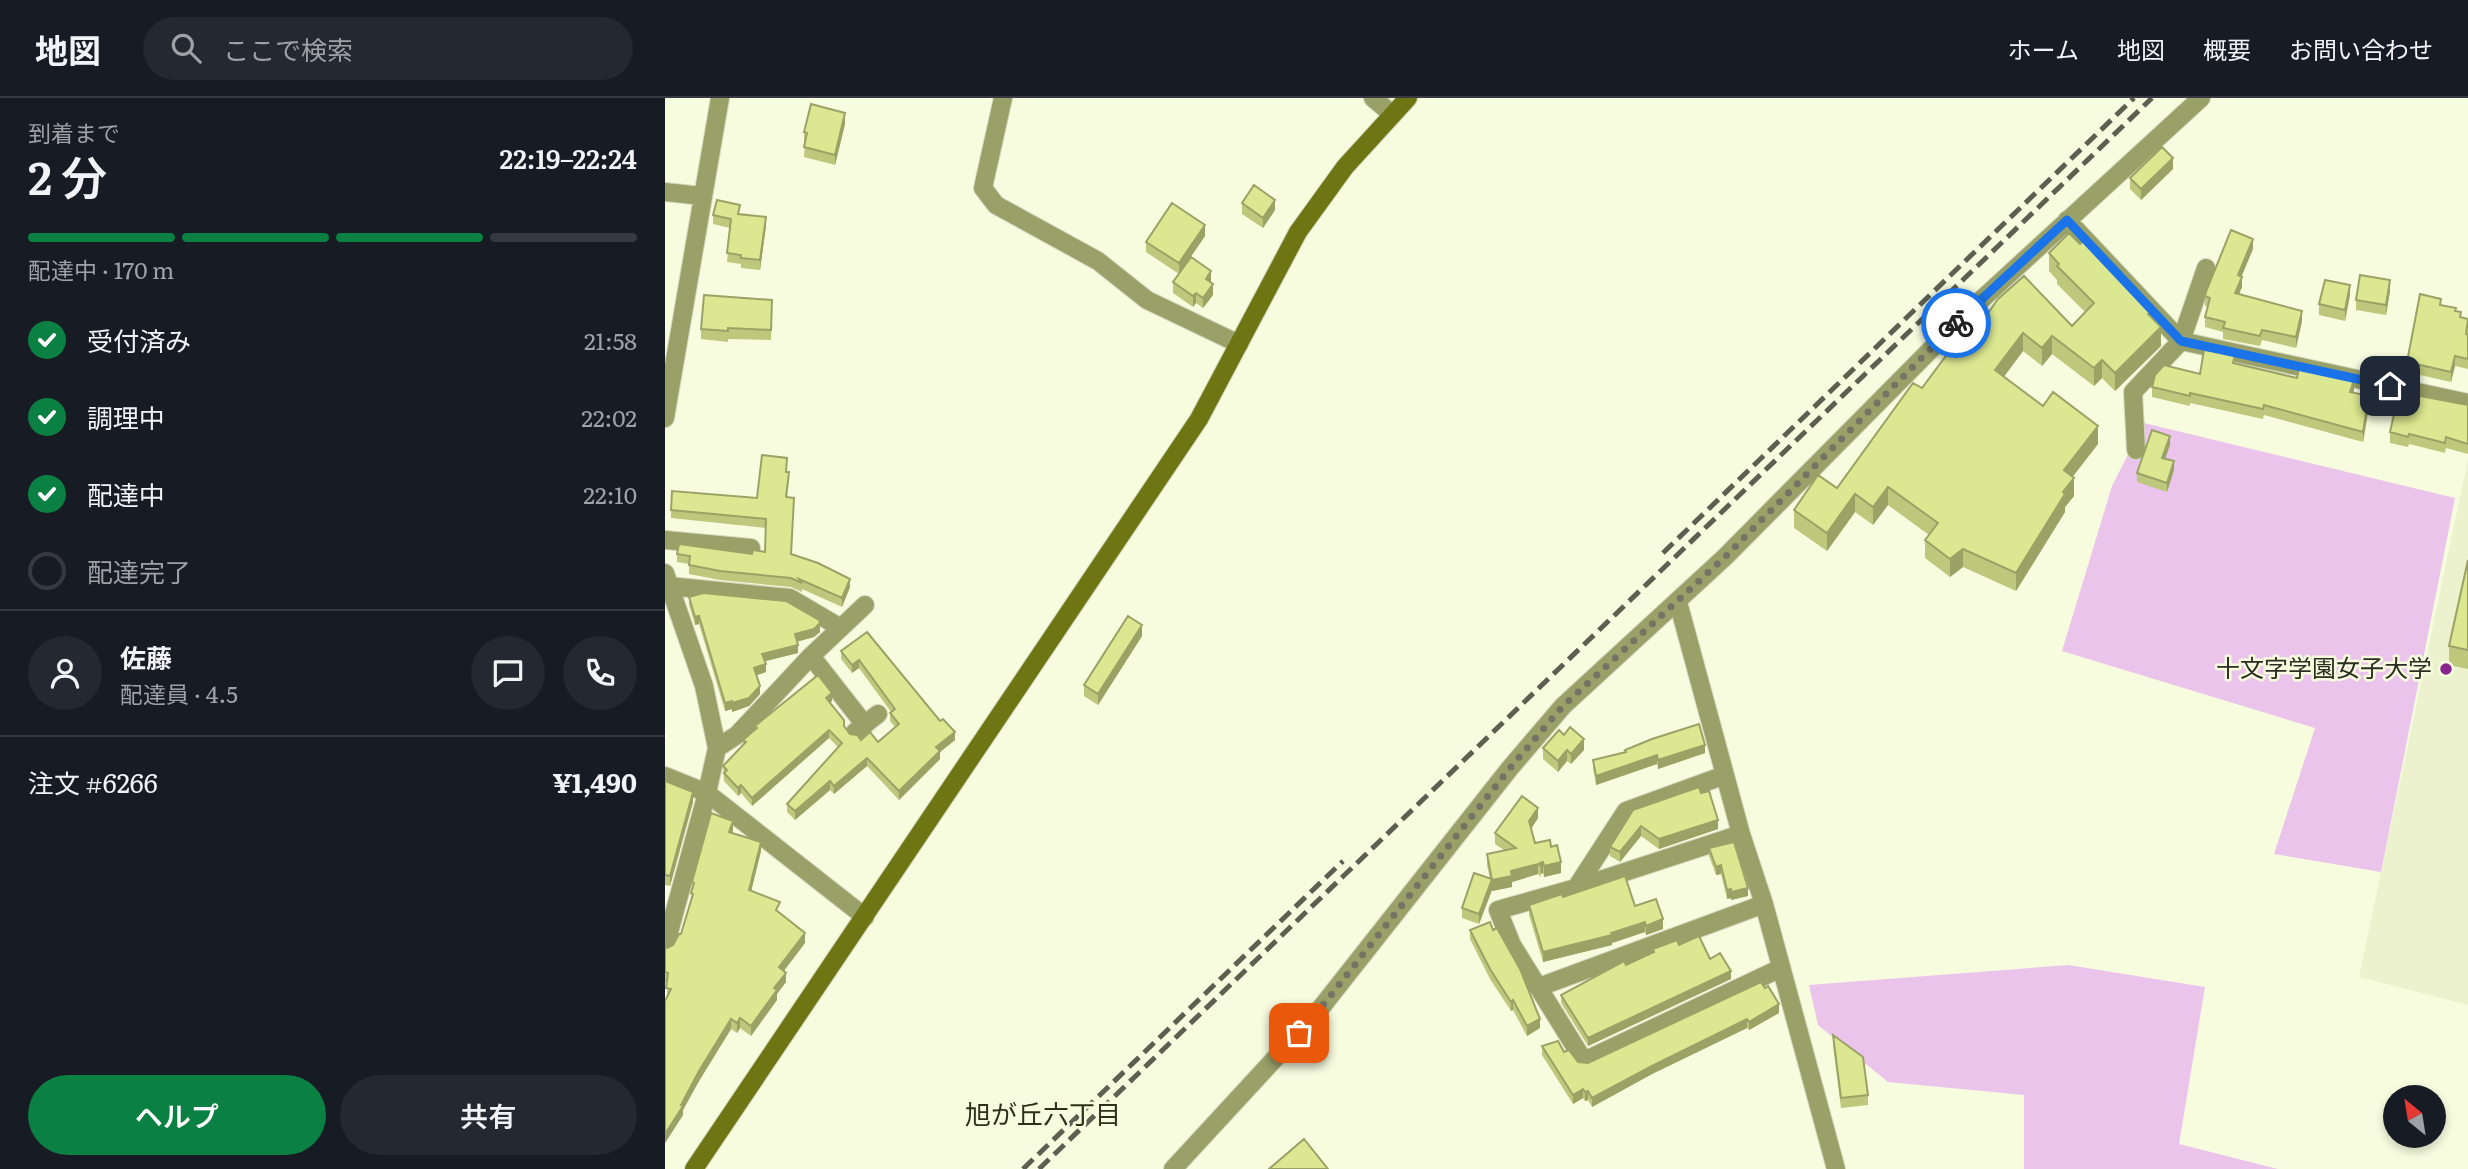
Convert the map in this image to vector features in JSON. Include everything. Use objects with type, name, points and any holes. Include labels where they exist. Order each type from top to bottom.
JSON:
[{"type":"street","points":[[665,418],[720,98]]},
{"type":"street","points":[[1003,98],[982,188],[996,205],[1098,261],[1147,300],[1239,344]]},
{"type":"street","points":[[1373,98],[1392,114]]},
{"type":"street","points":[[694,1169],[1199,419],[1298,232],[1345,167],[1408,98]]},
{"type":"street","points":[[1173,1169],[1316,1014],[1510,768],[1563,706],[1678,602],[1968,312],[2201,98]]},
{"type":"street","points":[[665,192],[702,196]]},
{"type":"street","points":[[2067,220],[2181,341],[2468,403]]},
{"type":"street","points":[[2136,450],[2133,391],[2181,341],[2206,268]]},
{"type":"street","points":[[665,540],[751,548]]},
{"type":"street","points":[[665,947],[707,793],[716,748],[704,686],[667,580],[790,598],[841,628]]},
{"type":"street","points":[[1678,602],[1836,1169]]},
{"type":"street","points":[[716,748],[737,735],[811,656],[865,605]]},
{"type":"street","points":[[811,656],[866,724]]},
{"type":"street","points":[[1576,888],[1626,811],[1725,775]]},
{"type":"street","points":[[665,776],[707,793],[865,917]]},
{"type":"street","points":[[1741,834],[1576,888],[1498,910],[1512,945],[1584,1061],[1781,968]]},
{"type":"street","points":[[1539,987],[1764,904]]},
{"type":"shaded area","points":[[2144,423],[2455,498],[2381,872],[2274,854],[2315,728],[2062,651],[2112,486]]},
{"type":"shaded area","name":"十文字学園女子大学","points":[[2468,459],[2468,1005],[2359,977]]},
{"type":"shaded area","points":[[2068,965],[2205,987],[2179,1144],[2278,1169],[2024,1169],[2024,1095],[1888,1082],[1818,1025],[1809,985]]},
{"type":"building","points":[[811,104],[845,113],[835,155],[804,147],[807,133],[804,132]]},
{"type":"building","points":[[2162,147],[2173,158],[2141,189],[2130,178]]},
{"type":"building","points":[[1254,185],[1275,200],[1263,218],[1242,203]]},
{"type":"building","points":[[717,200],[740,205],[738,214],[766,217],[760,260],[727,253],[731,219],[713,215]]},
{"type":"building","points":[[1172,203],[1205,225],[1179,263],[1146,242]]},
{"type":"building","points":[[2231,230],[2253,239],[2238,275],[2242,277],[2235,293],[2302,311],[2296,337],[2262,330],[2260,336],[2223,328],[2225,322],[2205,317],[2210,298],[2205,296],[2206,292]]},
{"type":"building","points":[[2069,233],[2080,244],[2083,241],[2153,310],[2148,314],[2161,327],[2115,373],[2102,360],[2094,368],[2052,336],[2042,348],[2023,333],[1995,370],[2043,406],[2053,392],[2098,426],[2064,470],[2074,478],[2016,573],[1963,549],[1950,559],[1925,540],[1938,523],[1888,487],[1873,507],[1855,494],[1827,533],[1794,510],[1818,475],[1837,488],[1913,383],[1922,388],[1948,353],[1945,350],[1984,310],[1988,313],[1998,299],[2024,276],[2072,326],[2094,303],[2057,266],[2059,264],[2049,253]]},
{"type":"building","points":[[1191,257],[1211,271],[1206,279],[1213,284],[1203,298],[1196,293],[1193,296],[1173,282]]},
{"type":"building","points":[[2360,275],[2390,280],[2386,305],[2356,300]]},
{"type":"building","points":[[2325,280],[2350,285],[2345,310],[2319,304]]},
{"type":"building","points":[[2420,294],[2441,299],[2440,305],[2456,308],[2455,311],[2461,312],[2460,317],[2468,319],[2468,359],[2455,356],[2451,372],[2407,362]]},
{"type":"building","points":[[704,295],[772,300],[771,330],[701,329]]},
{"type":"building","points":[[2204,350],[2235,354],[2233,363],[2297,378],[2299,368],[2354,380],[2350,392],[2369,396],[2363,432],[2264,405],[2263,409],[2152,387],[2155,375],[2164,365],[2200,374]]},
{"type":"building","points":[[2399,392],[2468,405],[2468,444],[2446,437],[2445,443],[2390,432]]},
{"type":"building","points":[[2152,430],[2170,436],[2162,458],[2174,461],[2167,483],[2137,473]]},
{"type":"building","points":[[762,455],[787,458],[786,472],[789,472],[786,497],[794,498],[791,554],[818,563],[850,579],[842,598],[799,579],[802,583],[791,578],[689,565],[690,556],[677,554],[679,544],[752,554],[753,550],[765,552],[766,519],[671,510],[672,491],[757,498]]},
{"type":"building","points":[[2468,560],[2468,650],[2449,646]]},
{"type":"building","points":[[703,593],[786,601],[820,623],[814,629],[795,634],[798,645],[762,654],[766,664],[754,668],[760,686],[749,698],[725,703],[699,616],[695,617],[689,597]]},
{"type":"building","points":[[1128,616],[1142,625],[1098,694],[1084,685]]},
{"type":"building","points":[[867,632],[940,721],[943,719],[955,732],[936,747],[940,751],[899,791],[867,758],[834,786],[830,781],[795,811],[787,804],[842,743],[829,730],[752,798],[741,785],[738,788],[724,773],[727,770],[723,766],[746,742],[743,740],[757,728],[755,726],[818,675],[832,693],[826,698],[844,720],[844,726],[850,734],[857,735],[861,740],[870,732],[878,742],[899,724],[890,713],[895,709],[859,660],[852,665],[841,651]]},
{"type":"building","points":[[1699,724],[1705,745],[1658,760],[1657,755],[1596,776],[1593,760],[1626,752],[1625,750],[1652,739]]},
{"type":"building","points":[[1570,727],[1584,739],[1571,754],[1567,750],[1558,761],[1543,748],[1559,730],[1564,735]]},
{"type":"building","points":[[665,781],[693,792],[670,876],[665,875]]},
{"type":"building","points":[[1699,787],[1701,793],[1709,791],[1718,820],[1659,839],[1641,826],[1620,852],[1610,847],[1633,810]]},
{"type":"building","points":[[1522,796],[1538,808],[1529,821],[1535,843],[1550,840],[1551,847],[1557,845],[1561,862],[1544,866],[1543,862],[1540,863],[1541,866],[1538,864],[1511,871],[1512,876],[1492,880],[1487,854],[1516,848],[1495,833]]},
{"type":"building","points":[[711,813],[733,821],[729,832],[761,842],[749,890],[780,902],[776,910],[805,933],[779,967],[786,973],[751,1026],[740,1018],[737,1023],[731,1019],[665,1134],[665,1001],[671,989],[666,988],[668,973],[665,972],[665,948],[673,945],[681,934]]},
{"type":"building","points":[[1734,842],[1748,888],[1731,892],[1731,889],[1727,890],[1721,865],[1716,867],[1709,848]]},
{"type":"building","points":[[1474,873],[1492,879],[1479,914],[1462,908]]},
{"type":"building","points":[[1625,876],[1635,906],[1656,899],[1663,919],[1646,926],[1645,922],[1611,933],[1612,935],[1543,952],[1529,905],[1562,894],[1563,897]]},
{"type":"building","points":[[1490,922],[1493,930],[1497,928],[1520,969],[1540,1019],[1527,1026],[1513,1000],[1511,1002],[1490,969],[1470,930]]},
{"type":"building","points":[[1699,936],[1710,959],[1720,953],[1731,971],[1588,1038],[1561,995],[1624,961],[1626,965],[1654,952],[1653,949],[1677,940],[1679,945]]},
{"type":"building","points":[[1761,982],[1765,988],[1768,986],[1779,1004],[1749,1022],[1747,1019],[1592,1098],[1588,1091],[1583,1089],[1573,1095],[1542,1046],[1558,1041],[1564,1052],[1569,1050],[1578,1062],[1588,1063]]},
{"type":"building","points":[[1833,1035],[1863,1057],[1868,1095],[1841,1098]]},
{"type":"building","points":[[1304,1139],[1328,1169],[1269,1169]]},
{"type":"railway","points":[[1663,553],[2134,98]]},
{"type":"railway","points":[[1039,1169],[2152,98]]},
{"type":"railway","points":[[1023,1169],[1343,861]]},
{"type":"way so far","points":[[1299,1033],[1510,768],[1563,706],[1725,557],[1956,323]]},
{"type":"place","name":"十文字学園女子大学","points":[[2446,669]]},
{"type":"district","name":"旭が丘六丁目","points":[[1043,1115]]},
{"type":"route","points":[[1956,323],[2067,220],[2181,341],[2390,386]]}]
